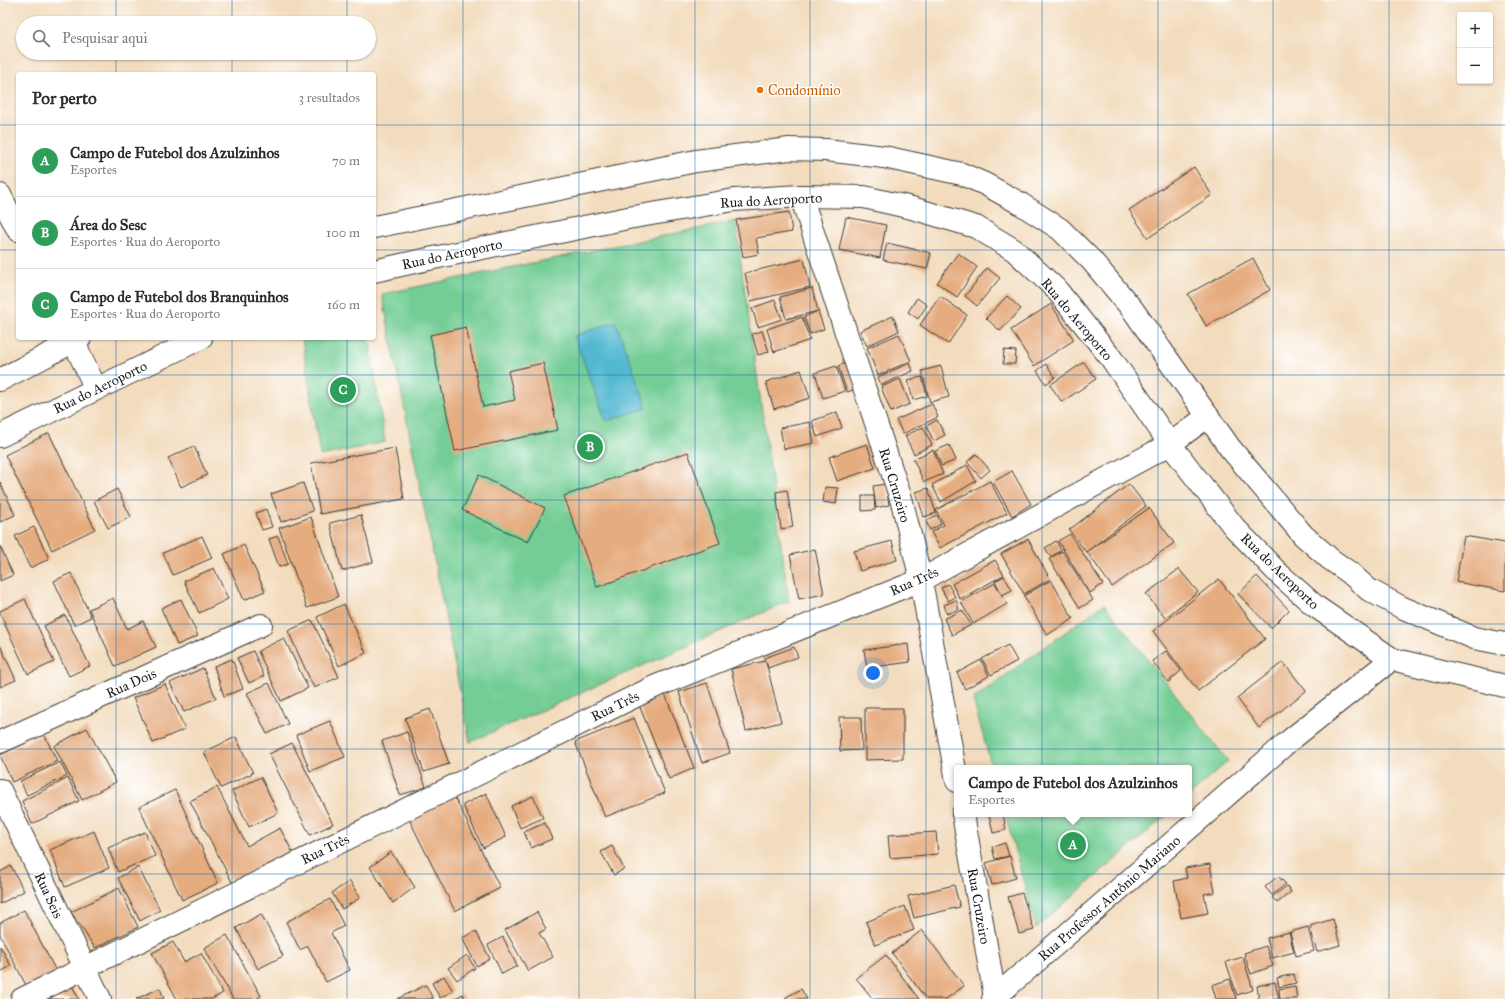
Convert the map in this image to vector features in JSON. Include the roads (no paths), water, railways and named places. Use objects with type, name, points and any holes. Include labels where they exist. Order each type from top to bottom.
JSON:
[{"type":"street","points":[[376,227],[696,160],[753,152],[789,149],[826,150],[884,157],[962,174],[985,184],[1021,204],[1060,229],[1092,261],[1133,310],[1230,448],[1302,535],[1369,590],[1401,607],[1474,638],[1505,644]]},
{"type":"street","points":[[0,195],[16,226]]},
{"type":"street","name":"Rua do Aeroporto","points":[[376,272],[419,261],[628,218],[734,200],[801,196],[864,197],[912,208],[976,227],[1014,250],[1056,289],[1111,358],[1170,444],[1234,527],[1278,573],[1315,606],[1392,659],[1449,674],[1505,686]]},
{"type":"street","name":"Rua Cruzeiro","points":[[801,196],[902,502],[921,580],[954,765]]},
{"type":"street","points":[[0,380],[74,340]]},
{"type":"street","points":[[76,340],[96,389]]},
{"type":"street","name":"Rua do Aeroporto","points":[[0,436],[197,340]]},
{"type":"street","name":"Rua Três","points":[[22,999],[654,687],[921,580],[1170,444],[1208,416]]},
{"type":"street","name":"Rua Dois","points":[[0,742],[261,625]]},
{"type":"street","name":"Rua Professor Antônio Mariano","points":[[994,998],[1289,741],[1392,659]]},
{"type":"street","name":"Rua Seis","points":[[0,790],[100,999]]},
{"type":"street","name":"Rua Cruzeiro","points":[[964,817],[994,998]]},
{"type":"water","points":[[616,322],[647,408],[606,421],[574,336]]},
{"type":"place","name":"Condomínio","points":[[760,90]]},
{"type":"place","name":"Campo de Futebol dos Branquinhos","points":[[343,390]]},
{"type":"place","name":"Área do Sesc","points":[[590,447]]},
{"type":"place","name":"Campo de Futebol dos Azulzinhos","points":[[1073,845]]}]
